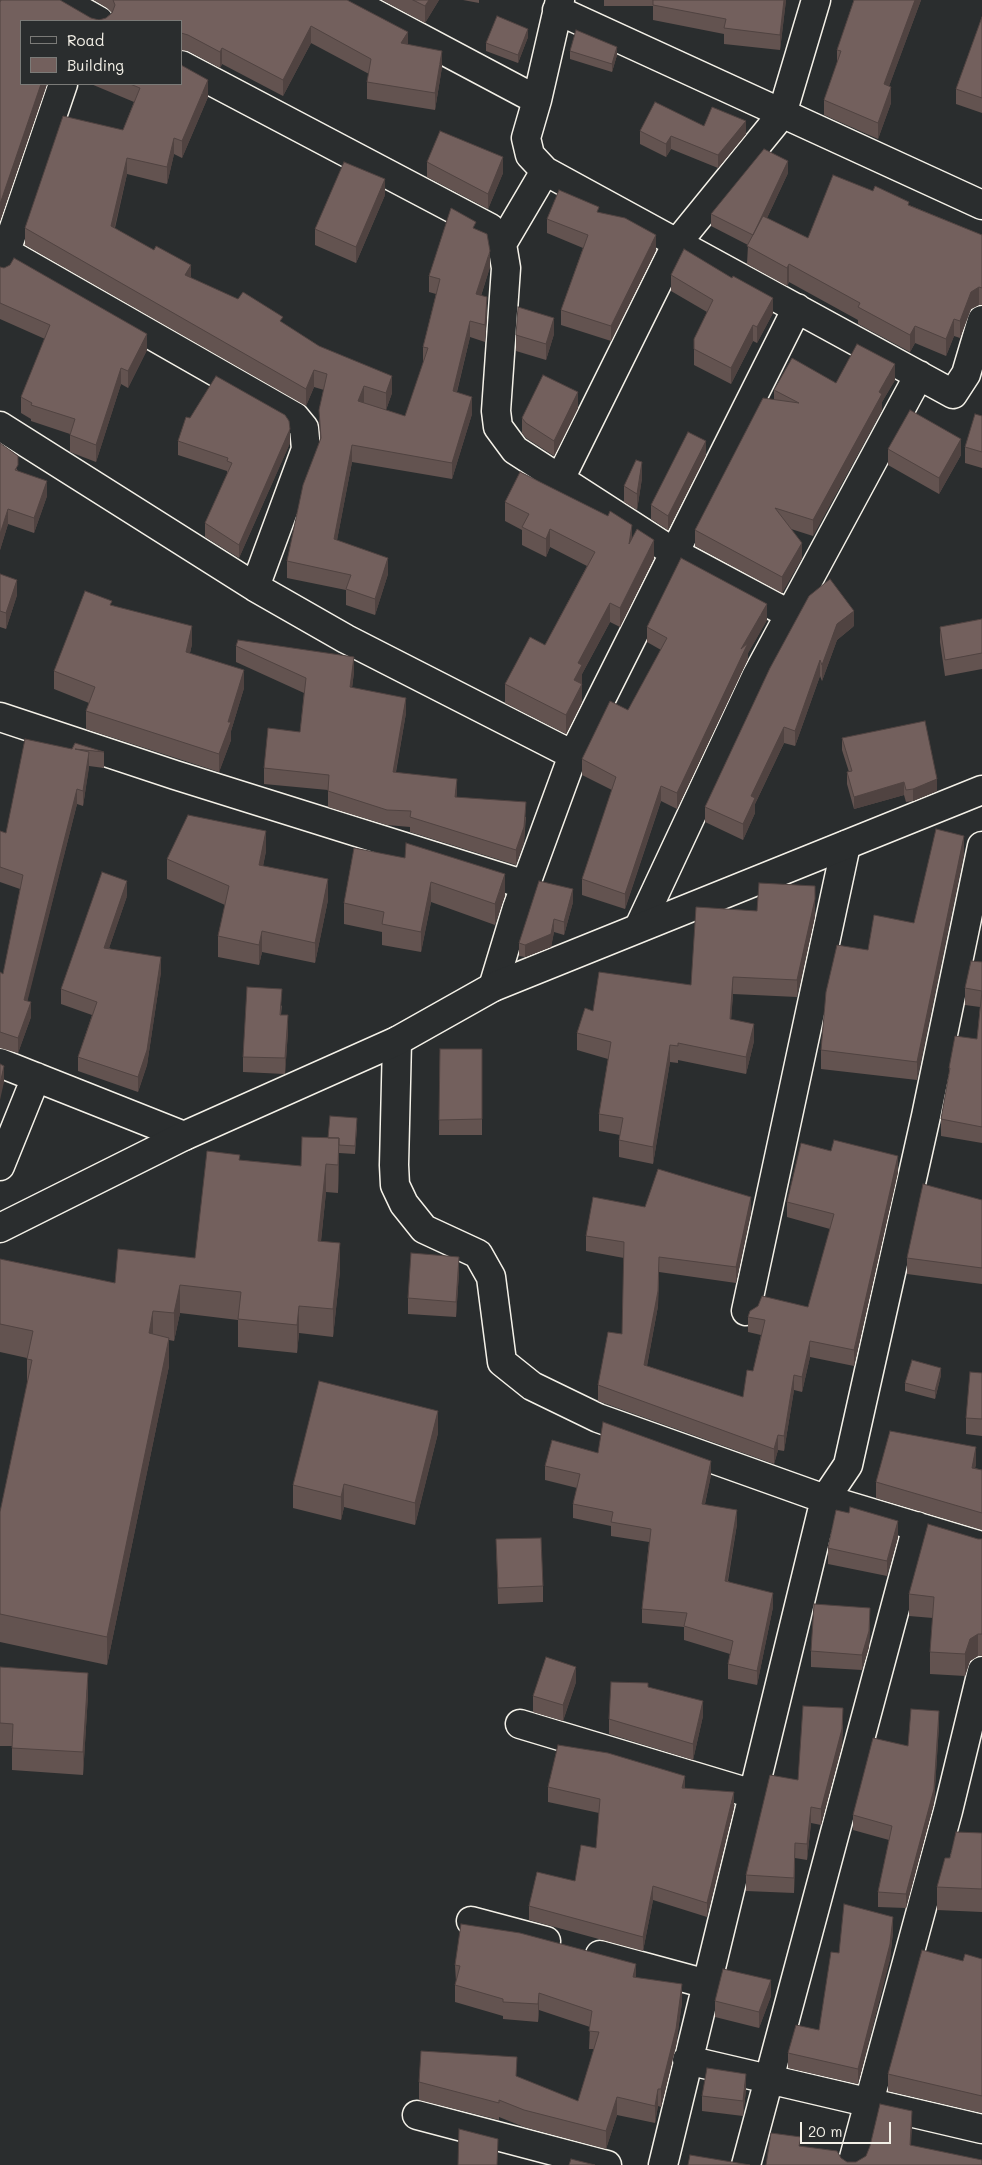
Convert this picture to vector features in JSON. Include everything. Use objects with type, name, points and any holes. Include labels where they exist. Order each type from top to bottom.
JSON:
[{"type":"street","points":[[62,0],[90,14]]},
{"type":"street","points":[[349,0],[537,100]]},
{"type":"street","points":[[560,479],[677,243],[782,114],[816,0]]},
{"type":"street","points":[[982,205],[782,114],[558,5],[537,100],[526,138],[530,155],[544,170],[953,394],[977,356],[982,320]]},
{"type":"street","points":[[182,66],[490,228],[502,244],[506,268],[496,412],[498,427],[515,450],[674,552],[789,614]]},
{"type":"street","points":[[63,85],[3,261],[295,417],[304,428],[306,449],[254,588]]},
{"type":"street","points":[[502,244],[544,170]]},
{"type":"street","points":[[493,987],[526,885],[573,755],[797,308]]},
{"type":"street","points":[[639,927],[756,677],[919,375]]},
{"type":"street","points":[[0,426],[254,588],[346,639],[573,755]]},
{"type":"street","points":[[0,717],[175,775],[526,885]]},
{"type":"street","points":[[0,1228],[184,1136],[397,1041],[493,987],[982,790]]},
{"type":"street","points":[[746,1311],[846,844]]},
{"type":"street","points":[[663,2165],[825,1498],[848,1465],[926,1116],[982,846]]},
{"type":"street","points":[[397,1041],[395,1185],[404,1204],[424,1229],[478,1254],[491,1277],[502,1362],[532,1386],[598,1418],[825,1498],[982,1546]]},
{"type":"street","points":[[0,1063],[184,1136]]},
{"type":"street","points":[[0,1166],[36,1077]]},
{"type":"street","points":[[746,2165],[917,1526]]},
{"type":"street","points":[[852,2165],[948,1811],[982,1671]]},
{"type":"street","points":[[520,1724],[753,1794]]},
{"type":"street","points":[[471,1921],[707,1984]]},
{"type":"street","points":[[687,2060],[982,2129]]},
{"type":"street","points":[[417,2115],[607,2165]]},
{"type":"building","points":[[1,0],[60,0],[91,18],[99,20],[20,20],[20,85],[41,85],[0,204]]},
{"type":"building","points":[[113,0],[347,0],[408,32],[401,43],[442,51],[435,93],[367,82],[371,59],[311,26],[283,80],[222,48],[220,52],[182,33],[182,20],[99,20],[106,18],[112,13],[115,5]]},
{"type":"building","points":[[413,0],[429,0],[425,6]]},
{"type":"building","points":[[653,0],[784,0],[780,35],[724,28],[726,19],[653,5]]},
{"type":"building","points":[[854,0],[915,0],[884,84],[891,87],[878,123],[824,100],[841,51],[837,50]]},
{"type":"building","points":[[497,16],[528,29],[518,55],[486,43]]},
{"type":"building","points":[[982,17],[982,98],[956,89]]},
{"type":"building","points":[[576,30],[617,47],[612,64],[570,51]]},
{"type":"building","points":[[182,66],[208,80],[182,141],[174,138],[167,167],[127,158],[111,226],[154,250],[156,246],[191,265],[185,275],[238,299],[243,292],[283,317],[280,321],[319,346],[392,376],[386,393],[364,386],[358,401],[405,416],[428,348],[423,347],[440,279],[429,276],[451,208],[476,222],[473,228],[487,234],[490,251],[476,294],[487,297],[485,325],[470,321],[453,391],[472,397],[452,463],[352,445],[334,539],[388,558],[375,599],[346,589],[351,575],[287,561],[303,485],[321,438],[319,410],[327,374],[314,370],[306,389],[25,228],[63,116],[123,130],[140,88],[132,85],[182,85]]},
{"type":"building","points":[[655,102],[704,126],[712,107],[746,121],[718,155],[671,136],[666,144],[640,131]]},
{"type":"building","points":[[440,131],[503,157],[488,194],[427,162]]},
{"type":"building","points":[[764,149],[788,161],[753,235],[711,214]]},
{"type":"building","points":[[344,162],[385,179],[356,247],[315,229]]},
{"type":"building","points":[[833,175],[873,191],[875,186],[909,202],[908,205],[982,235],[982,288],[979,287],[971,292],[960,321],[954,319],[946,339],[915,326],[910,335],[858,307],[860,303],[789,264],[787,268],[747,246],[763,216],[808,238]]},
{"type":"building","points":[[559,190],[599,207],[597,212],[625,218],[656,235],[611,326],[561,310],[588,235],[547,219]]},
{"type":"building","points":[[684,249],[732,278],[733,276],[773,298],[757,327],[753,325],[731,368],[694,349],[694,339],[713,300],[671,275]]},
{"type":"building","points":[[14,258],[147,334],[128,371],[121,368],[96,445],[70,435],[75,419],[31,405],[32,403],[21,397],[50,325],[0,303],[0,267],[4,268],[10,265]]},
{"type":"building","points":[[518,307],[554,318],[546,344],[516,335]]},
{"type":"building","points":[[857,344],[895,364],[879,392],[882,394],[813,520],[775,508],[802,543],[782,577],[695,530],[763,398],[799,403],[774,390],[792,358],[836,383]]},
{"type":"building","points":[[543,375],[578,392],[554,441],[526,423],[522,418]]},
{"type":"building","points":[[216,376],[285,415],[289,421],[290,429],[239,545],[205,523],[232,463],[227,461],[228,458],[178,441],[186,417],[190,418]]},
{"type":"building","points":[[910,410],[961,439],[939,478],[888,449]]},
{"type":"building","points":[[975,414],[982,416],[982,452],[965,447]]},
{"type":"building","points":[[688,432],[706,441],[668,516],[651,505]]},
{"type":"building","points":[[0,443],[18,456],[18,465],[15,470],[47,481],[34,518],[8,509],[0,534]]},
{"type":"building","points":[[636,460],[642,462],[637,494],[624,486]]},
{"type":"building","points":[[520,472],[608,516],[610,511],[632,525],[629,544],[637,529],[654,540],[620,608],[610,603],[578,663],[582,665],[574,680],[582,684],[566,715],[505,684],[530,637],[545,645],[595,552],[550,529],[546,539],[522,527],[529,514],[505,502]]},
{"type":"building","points":[[681,558],[767,604],[741,649],[748,643],[677,793],[661,786],[625,894],[582,879],[616,777],[582,759],[610,701],[628,710],[667,638],[647,627]]},
{"type":"building","points":[[0,574],[17,580],[6,613],[0,611]]},
{"type":"building","points":[[830,579],[854,611],[837,624],[822,665],[820,660],[795,731],[784,727],[751,796],[755,798],[743,824],[705,807],[770,668],[809,596]]},
{"type":"building","points":[[85,591],[112,601],[110,605],[192,626],[186,652],[244,670],[228,722],[231,722],[219,754],[86,711],[95,687],[54,671]]},
{"type":"building","points":[[982,619],[982,653],[945,660],[940,627]]},
{"type":"building","points":[[238,640],[354,657],[350,687],[406,698],[393,772],[457,779],[455,797],[526,802],[524,827],[516,850],[410,817],[411,811],[387,810],[328,791],[329,775],[264,768],[268,728],[300,732],[306,678],[236,646]]},
{"type":"building","points":[[925,721],[937,779],[913,789],[906,790],[904,782],[854,797],[847,772],[852,771],[842,738]]},
{"type":"building","points":[[25,739],[72,749],[75,743],[104,752],[75,749],[89,752],[83,791],[77,789],[24,1000],[31,1002],[18,1038],[0,1032],[0,972],[3,974],[23,875],[0,867],[0,831],[6,833]]},
{"type":"building","points":[[188,815],[266,831],[259,865],[328,879],[315,943],[262,931],[259,945],[218,936],[229,886],[167,859]]},
{"type":"building","points":[[936,829],[964,836],[917,1062],[821,1050],[826,992],[837,945],[868,950],[874,915],[914,923]]},
{"type":"building","points":[[406,843],[505,874],[495,904],[431,882],[421,932],[382,924],[384,912],[344,903],[354,848],[405,858]]},
{"type":"building","points":[[102,872],[127,881],[104,948],[161,957],[147,1050],[138,1077],[78,1057],[97,1002],[61,989]]},
{"type":"building","points":[[539,881],[573,889],[564,922],[554,919],[551,934],[525,945],[519,943]]},
{"type":"building","points":[[759,883],[815,886],[815,899],[797,980],[733,977],[730,1019],[754,1024],[746,1057],[678,1043],[678,1046],[670,1045],[653,1147],[619,1140],[623,1118],[599,1114],[611,1042],[577,1033],[585,1008],[593,1011],[599,972],[691,985],[696,907],[757,911]]},
{"type":"building","points":[[971,961],[982,962],[982,991],[965,988]]},
{"type":"building","points":[[247,987],[282,989],[280,1015],[288,1015],[285,1058],[243,1057]]},
{"type":"building","points":[[982,991],[982,1127],[941,1119],[955,1036],[977,1039]]},
{"type":"building","points":[[440,1049],[482,1049],[482,1119],[439,1120]]},
{"type":"building","points":[[0,1064],[4,1066],[0,1084]]},
{"type":"building","points":[[330,1116],[357,1118],[355,1146],[339,1145],[339,1138],[328,1138]]},
{"type":"building","points":[[302,1137],[339,1138],[338,1165],[326,1164],[318,1241],[340,1243],[333,1309],[299,1306],[297,1325],[238,1319],[241,1292],[180,1285],[174,1313],[153,1311],[149,1333],[169,1338],[107,1637],[0,1614],[0,1512],[32,1360],[27,1359],[33,1331],[0,1324],[0,1259],[115,1283],[118,1249],[195,1258],[207,1151],[240,1155],[239,1160],[301,1166]]},
{"type":"building","points":[[834,1140],[898,1156],[854,1350],[810,1341],[802,1377],[794,1375],[784,1436],[778,1435],[774,1449],[598,1385],[608,1332],[622,1334],[624,1242],[586,1236],[593,1197],[645,1207],[658,1169],[751,1197],[736,1267],[659,1257],[658,1291],[644,1365],[743,1397],[747,1370],[753,1371],[765,1320],[748,1317],[750,1311],[758,1306],[762,1296],[808,1307],[834,1214],[787,1202],[801,1143],[831,1151]]},
{"type":"building","points":[[923,1184],[982,1200],[982,1268],[907,1258]]},
{"type":"building","points":[[411,1253],[459,1257],[456,1302],[408,1298]]},
{"type":"building","points":[[912,1360],[941,1368],[935,1391],[905,1383]]},
{"type":"building","points":[[970,1372],[982,1373],[982,1419],[966,1418]]},
{"type":"building","points":[[319,1381],[438,1411],[415,1503],[344,1484],[341,1497],[293,1485]]},
{"type":"building","points":[[603,1422],[711,1461],[702,1504],[737,1510],[725,1581],[773,1593],[757,1671],[728,1664],[733,1641],[684,1626],[687,1613],[642,1609],[651,1529],[611,1522],[613,1512],[573,1504],[580,1474],[545,1466],[552,1440],[598,1453]]},
{"type":"building","points":[[890,1431],[976,1447],[972,1468],[982,1470],[982,1513],[876,1482]]},
{"type":"building","points":[[850,1507],[898,1521],[887,1561],[828,1548],[836,1510],[849,1513]]},
{"type":"building","points":[[928,1524],[982,1539],[982,1634],[978,1634],[970,1639],[965,1654],[930,1652],[934,1597],[909,1594]]},
{"type":"building","points":[[541,1538],[543,1586],[498,1588],[496,1539]]},
{"type":"building","points":[[814,1604],[870,1608],[869,1631],[862,1655],[811,1651]]},
{"type":"building","points":[[546,1657],[576,1667],[563,1705],[533,1696]]},
{"type":"building","points":[[0,1667],[88,1673],[83,1752],[12,1748],[13,1724],[0,1723]]},
{"type":"building","points":[[611,1682],[648,1683],[648,1687],[703,1701],[693,1744],[609,1719]]},
{"type":"building","points":[[803,1706],[843,1708],[842,1729],[821,1809],[811,1807],[807,1844],[795,1843],[794,1878],[746,1875],[770,1775],[798,1780]]},
{"type":"building","points":[[911,1709],[939,1711],[934,1789],[906,1894],[878,1892],[892,1826],[853,1815],[873,1738],[908,1746]]},
{"type":"building","points":[[558,1745],[608,1753],[685,1776],[682,1788],[734,1792],[707,1903],[653,1886],[643,1937],[529,1906],[537,1872],[575,1881],[581,1845],[596,1848],[600,1799],[548,1787]]},
{"type":"building","points":[[956,1832],[982,1833],[982,1889],[937,1887],[945,1858],[950,1858]]},
{"type":"building","points":[[844,1904],[893,1917],[890,1944],[858,2069],[788,2053],[796,2025],[819,2030],[831,1952],[839,1953]]},
{"type":"building","points":[[461,1924],[520,1933],[636,1964],[633,1977],[682,1984],[676,2029],[661,2089],[658,2089],[655,2106],[617,2097],[606,2131],[524,2110],[499,2100],[499,2103],[419,2082],[421,2051],[517,2057],[516,2076],[578,2101],[599,2032],[589,2031],[592,2011],[539,1993],[538,2004],[503,2002],[503,1999],[455,1985],[460,1966],[455,1965]]},
{"type":"building","points":[[922,1950],[963,1961],[965,1954],[982,1959],[982,2096],[888,2074]]},
{"type":"building","points":[[723,1969],[771,1980],[759,2012],[715,2001]]},
{"type":"building","points":[[707,2068],[746,2074],[743,2101],[702,2096]]},
{"type":"building","points":[[880,2104],[912,2111],[910,2145],[982,2160],[982,2165],[766,2165],[771,2133],[801,2137],[799,2146],[837,2151],[841,2158],[847,2162],[856,2162],[866,2156]]},
{"type":"building","points":[[459,2129],[498,2139],[497,2165],[458,2165]]},
{"type":"building","points":[[690,2155],[750,2165],[688,2165]]},
{"type":"building","points":[[571,2159],[595,2165],[569,2165]]}]
